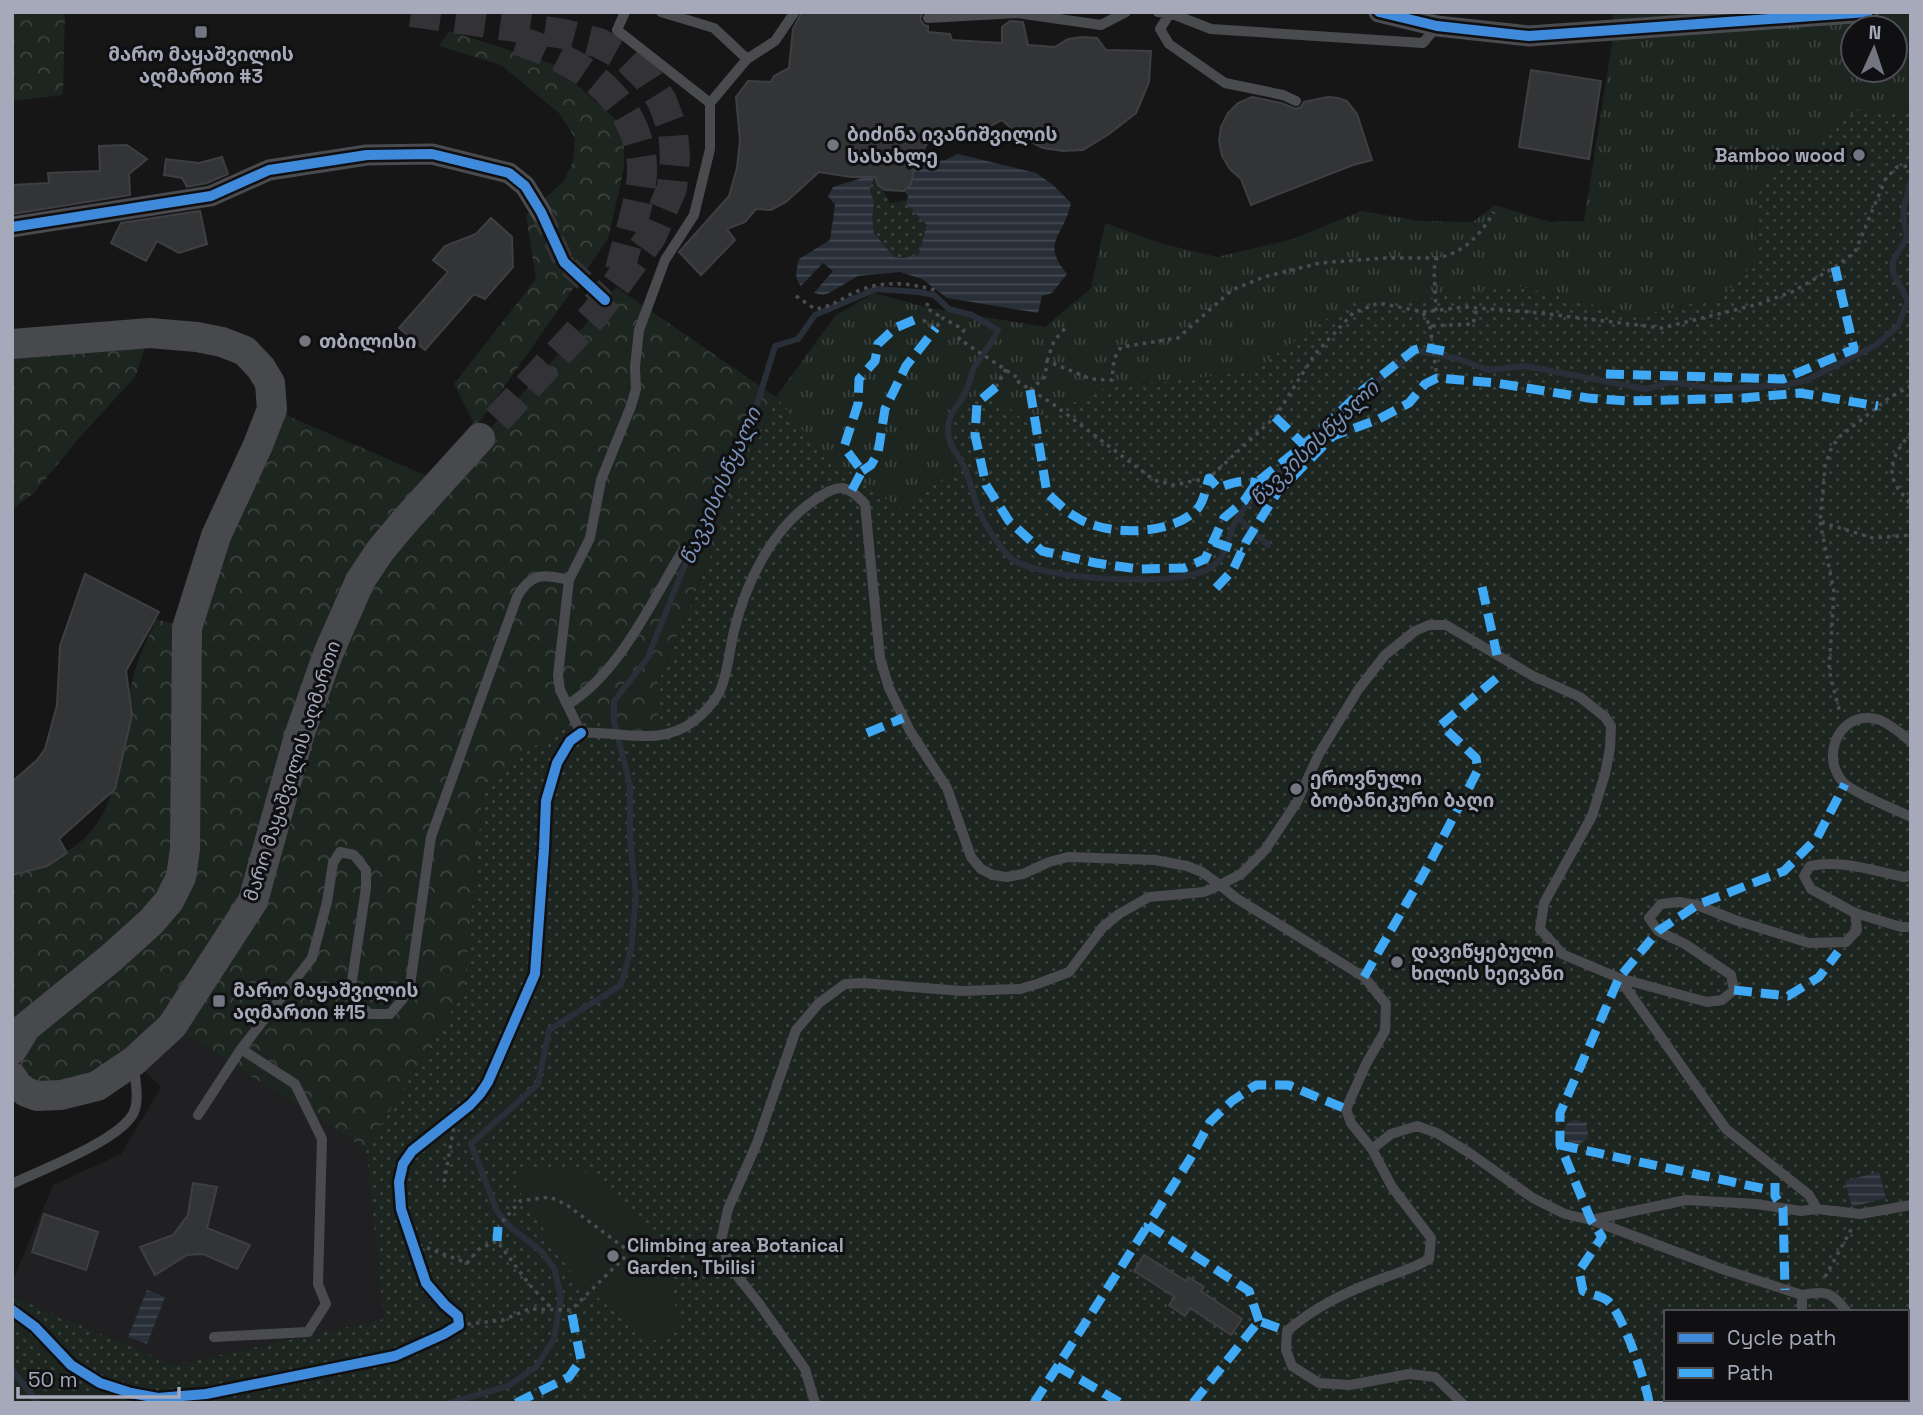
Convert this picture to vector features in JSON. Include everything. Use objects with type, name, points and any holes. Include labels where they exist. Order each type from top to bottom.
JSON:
[{"type":"main road","points":[[12,344],[150,333],[222,342],[245,351],[261,368],[271,383],[272,409],[216,536],[187,628],[185,849],[181,877],[169,901],[151,922],[26,1027],[12,1050]]},
{"type":"main road","name":"მარო მაყაშვილის აღმართი","points":[[12,1077],[26,1092],[37,1096],[61,1095],[97,1086],[134,1060],[172,1026],[253,901],[299,736],[333,642],[360,581],[374,558],[404,522],[480,438]]},
{"type":"street","points":[[1378,12],[1437,26],[1529,36],[1868,12]]},
{"type":"street","points":[[12,227],[211,196],[269,170],[367,155],[432,153],[509,173],[526,186],[541,212]]},
{"type":"lane","points":[[625,12],[617,30],[710,103]]},
{"type":"lane","points":[[661,12],[714,28],[747,59]]},
{"type":"lane","points":[[794,12],[775,41],[747,59],[710,103],[710,149],[694,215],[665,260],[639,330],[635,367],[636,389],[601,480],[590,538],[569,580],[558,675],[560,690],[567,705],[581,733],[657,737],[670,734],[695,721],[719,692],[738,616],[754,575],[770,545],[814,500],[830,490],[842,487],[852,490],[865,504],[880,658],[889,688],[909,732],[947,788],[971,857],[981,869],[993,875],[1007,877],[1023,874],[1068,857],[1155,860],[1187,866],[1202,872],[1236,898],[1364,977],[1386,1004],[1385,1031],[1366,1064],[1346,1109],[1351,1123],[1373,1149],[1392,1187],[1431,1238],[1429,1259],[1415,1268],[1369,1283],[1312,1310],[1287,1331],[1286,1350],[1292,1366],[1319,1383],[1350,1385],[1409,1374],[1435,1377],[1462,1403]]},
{"type":"lane","points":[[928,18],[1017,13],[1101,25],[1126,12]]},
{"type":"lane","points":[[1158,12],[1170,13],[1211,29],[1423,43],[1437,26]]},
{"type":"lane","points":[[1170,13],[1160,29],[1169,44],[1211,75],[1225,83],[1283,95],[1296,101]]},
{"type":"lane","points":[[567,705],[585,694],[613,666],[683,550]]},
{"type":"lane","points":[[198,1115],[242,1049],[312,958],[327,902],[332,863],[340,852],[354,855],[366,870],[366,888],[351,988],[357,1003],[370,1014],[390,1014],[402,1000],[410,985],[431,837],[517,597],[523,587],[539,576],[569,580]]},
{"type":"lane","points":[[815,1403],[805,1369],[730,1267],[720,1241],[728,1209],[757,1143],[796,1030],[819,1003],[845,984],[864,982],[961,991],[1020,989],[1037,984],[1069,972],[1103,927],[1119,914],[1149,897],[1204,892],[1241,874],[1265,850],[1297,802],[1319,754],[1352,700],[1385,655],[1415,631],[1429,625],[1446,625],[1533,676],[1580,697],[1611,726],[1605,774],[1592,816],[1544,903],[1540,929],[1562,954],[1619,978],[1707,1002],[1722,1000],[1734,990],[1731,975],[1685,944],[1658,931],[1649,918],[1661,904],[1679,902],[1697,905],[1809,943],[1846,942],[1857,930],[1854,914]]},
{"type":"lane","points":[[1911,742],[1878,720],[1860,719],[1844,728],[1835,738],[1833,760],[1835,770],[1845,784],[1911,817]]},
{"type":"lane","points":[[1911,876],[1821,864],[1810,866],[1804,876],[1811,889],[1854,914],[1900,927],[1911,927]]},
{"type":"lane","points":[[1619,978],[1726,1129],[1809,1195],[1816,1209]]},
{"type":"lane","points":[[214,1337],[308,1332],[326,1304],[318,1284],[322,1139],[295,1084],[242,1049]]},
{"type":"lane","points":[[12,1184],[111,1136],[125,1124],[133,1115],[136,1103],[134,1060]]},
{"type":"lane","points":[[1373,1149],[1391,1134],[1417,1126],[1437,1133],[1533,1198],[1565,1214],[1591,1220],[1722,1269],[1802,1295],[1820,1291],[1835,1296],[1846,1310]]},
{"type":"lane","points":[[1591,1220],[1686,1199],[1860,1214],[1911,1205]]},
{"type":"lane","points":[[1802,1295],[1802,1310]]},
{"type":"path","points":[[928,303],[926,308],[964,330],[959,339],[1018,377],[1017,381],[1053,404],[1154,480],[1173,485],[1187,484],[1209,478],[1266,427],[1315,354],[1353,313],[1379,303],[1423,312],[1465,307],[1662,328],[1759,304],[1794,291],[1855,252],[1886,178],[1897,167],[1911,166]]},
{"type":"path","points":[[1047,361],[1091,379],[1112,380],[1114,359],[1121,348],[1178,338],[1232,290],[1264,276],[1320,263],[1450,256],[1471,242],[1494,212]]},
{"type":"path","points":[[1436,311],[1434,269],[1437,258]]},
{"type":"path","points":[[796,296],[815,309],[836,303],[865,288],[883,284],[911,284],[934,290]]},
{"type":"path","points":[[1430,328],[1472,324],[1477,308]]},
{"type":"path","points":[[1423,312],[1430,328],[1437,378]]},
{"type":"path","points":[[923,320],[936,328],[943,318]]},
{"type":"path","points":[[1030,390],[1045,377],[1054,341],[1066,326]]},
{"type":"path","points":[[996,387],[1003,367]]},
{"type":"path","points":[[1844,728],[1829,670],[1833,592],[1820,522],[1825,467],[1838,438],[1890,397],[1911,386]]},
{"type":"path","points":[[1911,434],[1900,445],[1893,464],[1893,480],[1911,505]]},
{"type":"path","points":[[1820,522],[1873,538],[1911,535]]},
{"type":"path","points":[[446,1125],[460,1113]]},
{"type":"path","points":[[444,1182],[460,1113]]},
{"type":"path","points":[[456,1324],[503,1320],[529,1308],[572,1310],[629,1252],[567,1205],[550,1197],[520,1201],[498,1227]]},
{"type":"path","points":[[1820,1291],[1860,1214]]},
{"type":"path","points":[[411,1242],[467,1263],[479,1249],[497,1241],[528,1284],[554,1309]]},
{"type":"shaded area","points":[[958,154],[1036,173],[1071,203],[1055,246],[1055,254],[1067,274],[1052,293],[1042,296],[1038,313],[947,298],[922,279],[900,272],[858,276],[829,293],[814,293],[833,271],[823,263],[801,286],[796,276],[799,259],[830,240],[835,205],[828,196],[833,187],[865,177],[874,177],[870,189],[874,203],[874,233],[894,257],[904,258],[919,254],[927,225],[906,204],[908,196],[904,191],[911,184],[915,164],[945,160]]},
{"type":"shaded area","points":[[172,1026],[366,1149],[385,1319],[174,1365],[12,1296],[12,1282],[53,1185],[121,1154],[161,1087],[134,1061]]},
{"type":"shaded area","points":[[1576,1120],[1585,1123],[1588,1132],[1585,1141],[1576,1144],[1567,1141],[1564,1132],[1567,1123]]},
{"type":"shaded area","points":[[1879,1172],[1886,1198],[1852,1207],[1845,1181]]},
{"type":"shaded area","points":[[147,1290],[165,1297],[147,1344],[128,1337]]},
{"type":"green space","points":[[12,12],[65,12],[63,95],[12,101]]},
{"type":"green space","points":[[1612,12],[1911,12],[1911,112],[1859,110],[1757,184],[1756,262],[1722,297],[1638,316],[1518,286],[1431,298],[1353,301],[1252,371],[1166,382],[1116,383],[1028,424],[944,420],[953,472],[899,509],[813,444],[776,397],[835,316],[874,293],[929,308],[1045,327],[1091,288],[1105,223],[1160,243],[1217,257],[1293,239],[1361,211],[1419,221],[1473,222],[1495,205],[1550,222],[1584,221],[1614,30]]},
{"type":"green space","points":[[449,31],[553,64],[624,127],[624,168],[608,239],[476,427],[454,384],[536,279],[526,215],[564,181],[573,162],[575,138],[560,114],[501,65],[439,46]]},
{"type":"green space","name":"ეროვნული ბოტანიკური ბაღი","points":[[1859,109],[1911,112],[1911,1403],[12,1403],[12,1296],[174,1365],[384,1319],[366,1149],[464,991],[484,782],[575,718],[646,733],[661,732],[655,691],[776,397],[814,444],[899,509],[953,472],[944,420],[986,388],[1028,424],[1116,383],[1166,382],[1252,371],[1352,301],[1431,298],[1518,286],[1638,316],[1722,297],[1756,261],[1757,184]]},
{"type":"green space","points":[[874,177],[890,203],[907,200],[906,204],[927,223],[920,254],[894,258],[874,233],[874,203],[870,187]]},
{"type":"green space","points":[[616,287],[776,397],[655,690],[661,732],[484,782],[464,991],[366,1149],[172,1026],[61,1095],[12,1077],[12,874],[68,851],[92,830],[104,811],[119,766],[134,673],[141,652],[156,619],[187,628],[272,409],[441,482],[595,314]]},
{"type":"green space","points":[[150,333],[135,377],[33,494],[12,509],[12,344]]},
{"type":"green space","name":"Climbing area Botanical Garden, Tbilisi","points":[[523,1167],[584,1171],[661,1243],[669,1270],[680,1331],[652,1341],[576,1280],[515,1184]]},
{"type":"building","name":"ბიძინა ივანიშვილის სასახლე","points":[[802,12],[923,12],[920,19],[928,26],[928,32],[950,34],[952,40],[1002,43],[1002,27],[1010,21],[1023,22],[1028,45],[1055,47],[1068,39],[1082,37],[1097,38],[1106,50],[1151,51],[1149,82],[1136,113],[1083,150],[1043,148],[1021,137],[1002,120],[958,142],[943,137],[928,142],[915,164],[911,184],[904,191],[885,190],[878,185],[875,177],[851,177],[819,172],[786,202],[771,210],[756,209],[745,222],[727,229],[735,240],[701,275],[679,252],[729,196],[737,168],[740,140],[736,97],[748,81],[771,82],[774,76],[789,68],[793,29]]},
{"type":"building","points":[[1531,70],[1601,81],[1589,159],[1519,147]]},
{"type":"building","points":[[1252,97],[1296,109],[1304,102],[1328,97],[1347,101],[1357,114],[1372,160],[1251,205],[1241,179],[1230,169],[1222,156],[1219,141],[1221,127],[1228,113],[1238,103]]},
{"type":"building","points":[[127,145],[147,159],[129,174],[130,195],[12,214],[12,185],[49,183],[48,173],[100,171],[99,146]]},
{"type":"building","points":[[222,157],[228,174],[207,183],[187,187],[182,178],[164,175],[166,159],[199,163]]},
{"type":"building","points":[[200,211],[207,244],[179,253],[157,241],[146,261],[111,243],[121,223]]},
{"type":"building","points":[[491,218],[512,237],[513,267],[485,299],[474,294],[425,350],[399,328],[448,272],[433,260],[445,246],[476,234]]},
{"type":"building","points":[[85,574],[159,612],[126,671],[132,715],[115,789],[59,839],[67,853],[47,866],[12,875],[12,782],[37,760],[45,749],[57,705],[60,646]]},
{"type":"building","points":[[193,1183],[217,1187],[207,1228],[250,1245],[237,1269],[203,1254],[187,1255],[155,1275],[140,1247],[173,1235],[188,1215]]},
{"type":"building","points":[[44,1214],[98,1232],[86,1270],[32,1252]]},
{"type":"building","points":[[1144,1255],[1186,1281],[1188,1277],[1204,1287],[1201,1291],[1242,1319],[1231,1335],[1190,1308],[1185,1316],[1169,1305],[1175,1297],[1134,1271]]},
{"type":"waterway","name":"წავკისისწყალი","points":[[450,1403],[508,1386],[536,1367],[554,1339],[561,1297],[554,1268],[540,1250],[510,1227],[497,1211],[471,1144],[538,1084],[549,1030],[621,985],[631,949],[636,896],[630,839],[630,785],[614,722],[614,701],[647,659],[693,545],[727,480],[751,424],[775,346],[798,339],[815,315],[876,289],[934,295],[949,309],[972,315],[998,330],[975,366],[966,391],[948,424],[950,442],[964,466],[980,514],[989,530],[1011,558],[1038,569],[1119,579],[1175,578],[1198,573],[1219,561],[1235,521],[1255,495],[1312,445],[1363,393],[1419,351],[1459,359],[1488,370],[1525,366],[1646,389],[1672,382],[1718,389],[1785,385],[1807,380],[1876,345],[1898,326],[1908,301],[1893,273],[1893,261],[1907,237],[1903,212],[1911,181]]},
{"type":"waterway","points":[[1237,517],[1268,545]]},
{"type":"waterway","name":"წავკისისწყალი","points":[[12,1370],[38,1403]]},
{"type":"tunnel","points":[[411,12],[564,34],[599,43],[627,58],[648,79],[662,101],[673,130],[675,158],[672,188],[651,237],[595,314],[480,438]]},
{"type":"tunnel","points":[[517,40],[561,58],[581,70],[615,99],[628,118],[637,139],[642,176],[620,270]]},
{"type":"tunnel","points":[[541,212],[564,262],[605,300]]},
{"type":"marked path","points":[[1606,374],[1783,379],[1854,349],[1835,267]]},
{"type":"marked path","points":[[852,490],[862,471],[844,447],[858,404],[859,379],[875,361],[878,344],[895,328],[914,320],[923,320]]},
{"type":"marked path","points":[[862,471],[871,465],[878,453],[885,409],[906,366],[936,328]]},
{"type":"marked path","points":[[996,387],[977,403],[975,435],[986,485],[1009,521],[1042,551],[1138,569],[1184,568],[1205,559],[1224,518],[1244,501],[1256,483],[1304,445],[1363,390],[1414,350],[1424,347],[1444,351]]},
{"type":"marked path","points":[[1216,588],[1233,570],[1246,542],[1277,493],[1333,436],[1379,419],[1409,403],[1425,384],[1437,378],[1628,401],[1743,398],[1800,393],[1878,406]]},
{"type":"marked path","points":[[1030,390],[1047,493],[1068,512],[1089,524],[1121,530],[1173,524],[1198,508],[1209,478],[1218,488],[1242,481],[1261,485],[1277,493]]},
{"type":"marked path","points":[[1275,417],[1304,445]]},
{"type":"marked path","points":[[1214,542],[1242,552]]},
{"type":"marked path","points":[[1482,587],[1497,655]]},
{"type":"marked path","points":[[1364,977],[1428,866],[1478,770],[1476,758],[1441,725],[1498,677]]},
{"type":"marked path","points":[[867,733],[903,718]]},
{"type":"marked path","points":[[1649,1403],[1633,1349],[1614,1308],[1605,1299],[1583,1291],[1579,1271],[1602,1237],[1591,1220],[1560,1145],[1560,1113],[1619,978],[1658,931],[1697,905],[1784,871],[1817,838],[1845,784]]},
{"type":"marked path","points":[[1734,990],[1788,996],[1819,977],[1838,952]]},
{"type":"marked path","points":[[1259,1321],[1249,1291],[1148,1225],[1210,1122],[1232,1101],[1256,1085],[1288,1085],[1346,1109]]},
{"type":"marked path","points":[[1560,1145],[1775,1191]]},
{"type":"marked path","points":[[1775,1183],[1775,1196],[1783,1208],[1785,1290]]},
{"type":"marked path","points":[[1034,1403],[1148,1225]]},
{"type":"marked path","points":[[497,1241],[498,1227]]},
{"type":"marked path","points":[[516,1403],[569,1377],[581,1360],[571,1310]]},
{"type":"marked path","points":[[1193,1403],[1259,1321],[1287,1331]]},
{"type":"marked path","points":[[1057,1366],[1121,1403]]},
{"type":"cycle path","points":[[1379,12],[1437,26],[1529,36],[1868,12]]},
{"type":"cycle path","points":[[12,227],[211,196],[269,170],[367,155],[432,154],[509,173],[525,186],[541,212],[564,262],[605,300]]},
{"type":"cycle path","points":[[12,1310],[35,1327],[71,1365],[100,1383],[158,1398],[206,1394],[395,1356],[459,1325],[458,1316],[426,1283],[401,1209],[399,1182],[403,1164],[412,1151],[470,1105],[488,1082],[535,974],[546,801],[557,763],[570,741],[581,733]]},
{"type":"place","name":"მარო მაყაშვილის აღმართი #3","points":[[201,32]]},
{"type":"place","name":"ბიძინა ივანიშვილის სასახლე","points":[[833,145]]},
{"type":"place","name":"Bamboo wood","points":[[1859,155]]},
{"type":"place","name":"თბილისი","points":[[305,341]]},
{"type":"place","name":"ეროვნული ბოტანიკური ბაღი","points":[[1296,789]]},
{"type":"place","name":"დავიწყებული ხილის ხეივანი","points":[[1397,962]]},
{"type":"place","name":"მარო მაყაშვილის აღმართი #15","points":[[219,1001]]},
{"type":"place","name":"Climbing area Botanical Garden, Tbilisi","points":[[613,1256]]}]
